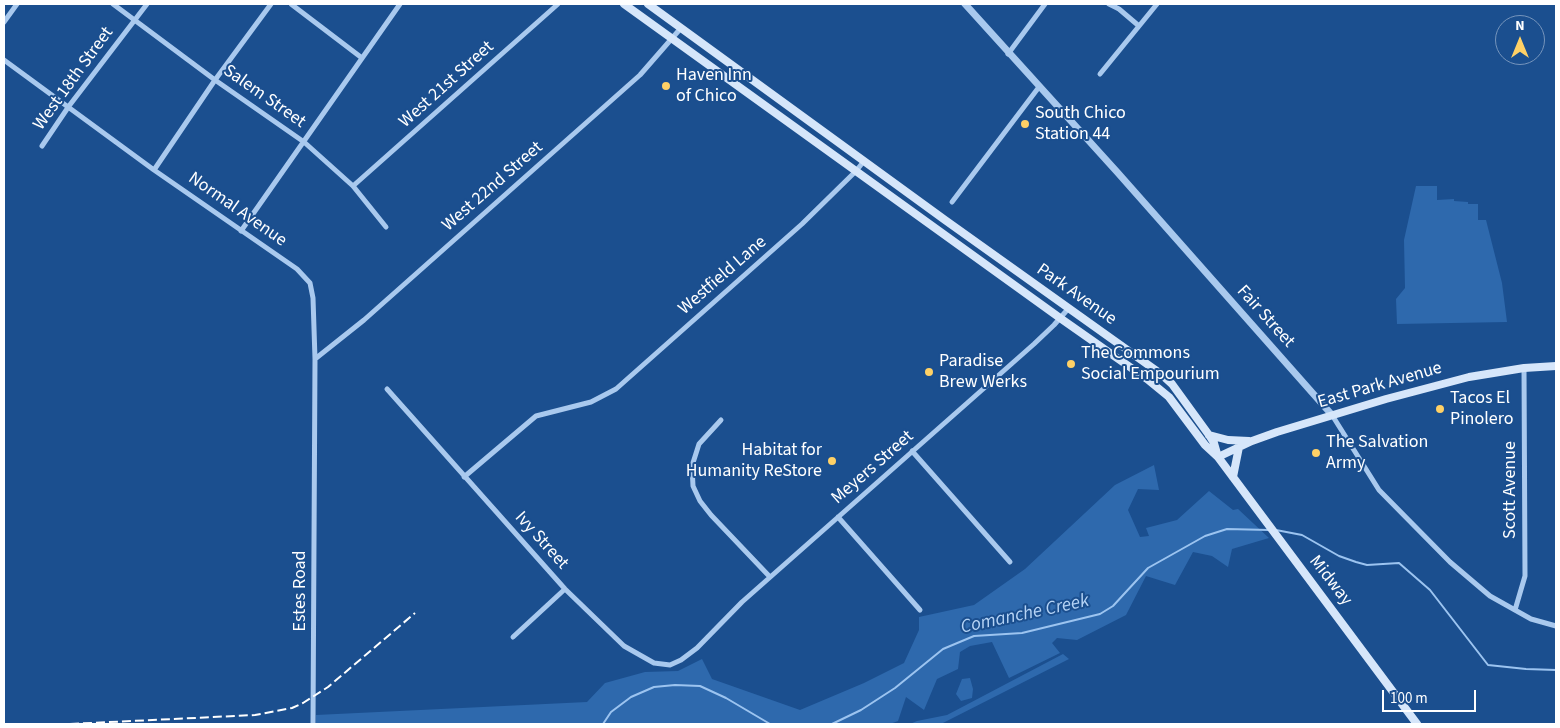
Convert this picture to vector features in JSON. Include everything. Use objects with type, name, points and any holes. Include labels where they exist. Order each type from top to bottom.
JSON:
[{"type":"main road","name":"Park Avenue","points":[[624,4],[1060,318],[1147,378],[1169,397],[1205,445],[1218,457]]},
{"type":"main road","name":"Park Avenue","points":[[648,4],[1161,374],[1172,384],[1209,435],[1214,443],[1218,457]]},
{"type":"main road","name":"East Park Avenue","points":[[1218,457],[1252,441],[1386,399],[1469,377],[1524,368],[1556,366]]},
{"type":"main road","points":[[1209,435],[1228,440],[1252,441]]},
{"type":"main road","points":[[1233,477],[1239,447]]},
{"type":"main road","name":"Midway","points":[[1218,457],[1417,724]]},
{"type":"street","points":[[4,22],[17,4]]},
{"type":"street","name":"Salem Street","points":[[113,4],[215,80],[304,142],[353,186],[386,227]]},
{"type":"street","name":"West 18th Street","points":[[42,146],[69,106],[147,4]]},
{"type":"street","points":[[154,170],[215,80],[271,4]]},
{"type":"street","points":[[290,4],[362,58]]},
{"type":"street","points":[[241,231],[400,4]]},
{"type":"street","name":"West 21st Street","points":[[353,186],[558,4]]},
{"type":"street","name":"Fair Street","points":[[964,4],[1118,173],[1332,415],[1379,490],[1402,516],[1469,580],[1490,596],[1531,619],[1556,626]]},
{"type":"street","points":[[1008,54],[1045,4]]},
{"type":"street","points":[[1109,4],[1139,26]]},
{"type":"street","points":[[1100,74],[1157,4]]},
{"type":"street","name":"West 22nd Street","points":[[315,359],[364,320],[640,75],[681,28]]},
{"type":"street","name":"Normal Avenue","points":[[4,60],[154,170],[297,269],[310,283],[313,298],[315,359],[315,458]]},
{"type":"street","points":[[952,202],[1039,86]]},
{"type":"street","name":"Westfield Lane","points":[[464,477],[536,416],[591,402],[616,389],[802,224],[864,161]]},
{"type":"street","name":"Meyers Street","points":[[697,648],[723,620],[770,577],[1034,344],[1068,308]]},
{"type":"street","name":"Scott Avenue","points":[[1515,610],[1525,576],[1524,368]]},
{"type":"street","name":"Ivy Street","points":[[387,389],[565,589],[624,646],[654,663],[670,665],[681,660],[697,648]]},
{"type":"street","points":[[721,420],[699,444],[692,466],[693,486],[700,501],[711,515],[770,577]]},
{"type":"street","points":[[912,452],[1010,562]]},
{"type":"street","name":"Estes Road","points":[[313,724],[315,458]]},
{"type":"street","points":[[838,517],[920,610]]},
{"type":"street","points":[[513,637],[565,589]]},
{"type":"shaded area","points":[[1416,186],[1437,186],[1437,200],[1454,199],[1454,201],[1468,202],[1468,204],[1478,204],[1478,220],[1486,220],[1502,283],[1507,322],[1397,324],[1396,299],[1405,288],[1404,240]]},
{"type":"shaded area","points":[[1154,465],[1159,490],[1138,489],[1128,510],[1140,537],[1149,536],[1146,528],[1177,520],[1209,491],[1233,510],[1238,509],[1269,538],[1232,549],[1228,567],[1212,556],[1193,552],[1175,585],[1146,576],[1126,615],[1077,640],[1057,638],[1052,643],[1060,653],[1009,678],[992,642],[970,646],[960,652],[958,669],[937,679],[924,710],[906,697],[898,721],[890,724],[316,724],[316,715],[587,702],[605,683],[645,672],[678,671],[702,659],[712,679],[800,710],[864,683],[904,663],[919,630],[919,617],[974,605],[1025,569],[1115,485]]},
{"type":"shaded area","points":[[1063,654],[1069,659],[941,724],[910,724],[947,715]]},
{"type":"shaded area","points":[[970,678],[973,689],[972,698],[961,701],[956,694],[962,679]]},
{"type":"waterway","name":"Comanche Creek","points":[[832,724],[861,710],[895,688],[943,649],[974,636],[1022,633],[1100,614],[1113,606],[1148,568],[1205,536],[1227,529],[1269,530]]},
{"type":"waterway","name":"Comanche Creek","points":[[1276,530],[1302,535],[1339,556],[1367,565],[1399,563],[1430,590],[1488,665],[1556,670]]},
{"type":"waterway","name":"Comanche Creek","points":[[603,724],[611,712],[631,697],[654,687],[675,685],[700,686],[726,698],[770,724]]},
{"type":"railway","points":[[70,724],[255,715],[292,708],[328,687],[415,613]]},
{"type":"place","name":"Haven Inn of Chico","points":[[666,86]]},
{"type":"place","name":"South Chico Station 44","points":[[1025,124]]},
{"type":"place","name":"The Commons Social Empourium","points":[[1071,364]]},
{"type":"place","name":"Paradise Brew Werks","points":[[929,372]]},
{"type":"place","name":"Tacos El Pinolero","points":[[1440,409]]},
{"type":"place","name":"The Salvation Army","points":[[1316,453]]},
{"type":"place","name":"Habitat for Humanity ReStore","points":[[832,461]]}]
